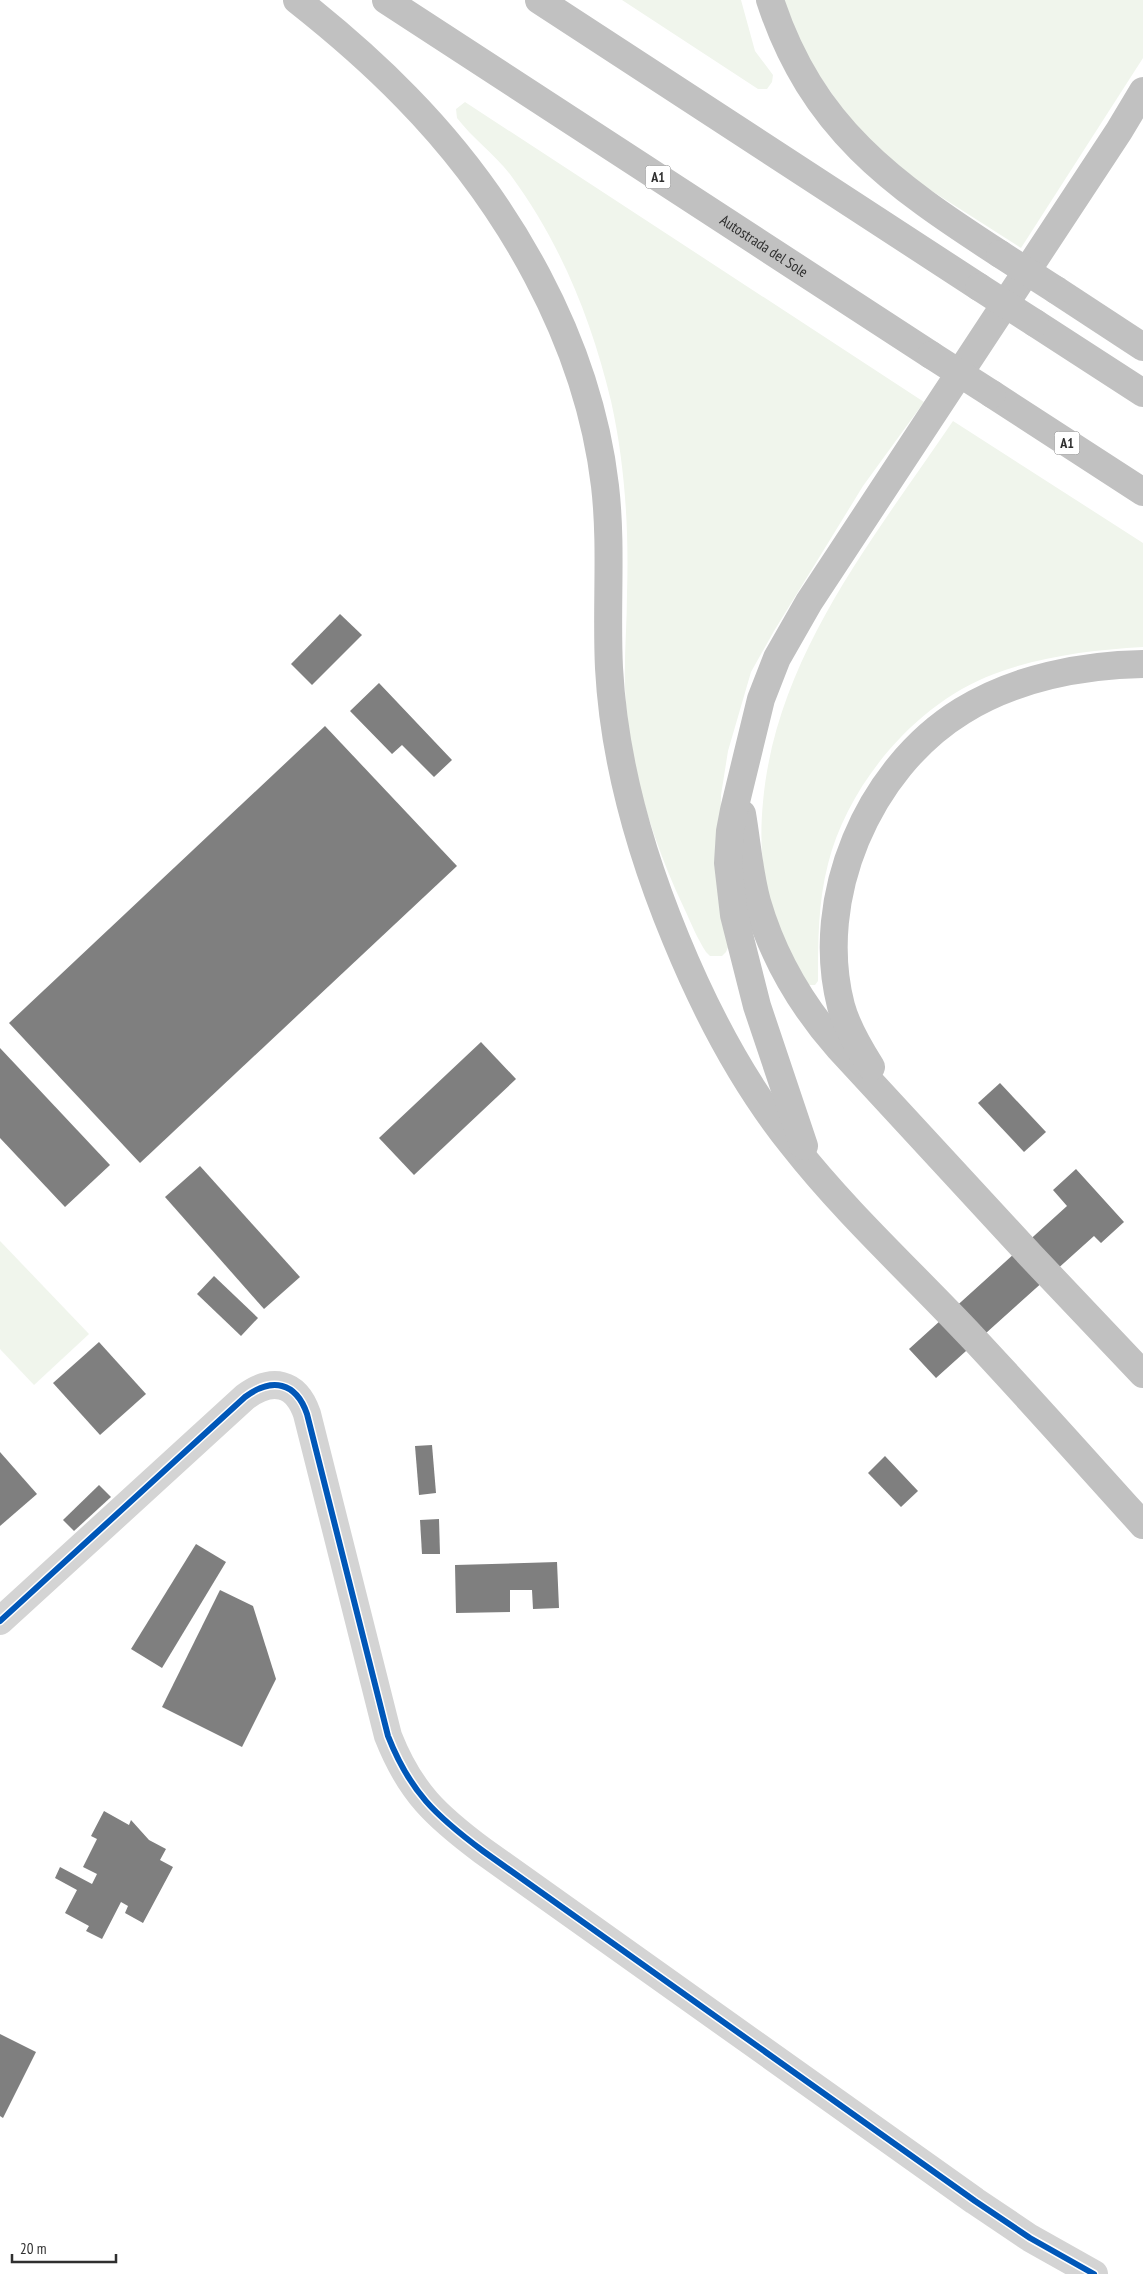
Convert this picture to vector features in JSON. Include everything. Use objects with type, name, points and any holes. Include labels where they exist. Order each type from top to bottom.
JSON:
[{"type":"highway","points":[[297,0],[385,76],[415,107],[458,157],[517,242],[560,325],[582,382],[602,461],[608,510],[611,690],[621,768],[637,830],[678,944],[722,1036],[746,1080],[811,1168],[972,1336],[1143,1525]]},
{"type":"highway","name":"Autostrada del Sole","points":[[386,0],[1143,492]]},
{"type":"highway","points":[[539,0],[1143,393]]},
{"type":"highway","points":[[770,0],[785,42],[815,97],[844,133],[866,155],[901,185],[1000,254],[1143,347]]},
{"type":"highway","points":[[811,1168],[760,1015],[734,915],[729,878],[729,847],[734,810],[749,742],[764,692],[777,658],[801,615],[1119,131],[1143,91]]},
{"type":"highway","points":[[893,1105],[847,1022],[838,990],[833,961],[834,924],[841,886],[860,833],[877,799],[897,769],[921,742],[948,720],[978,702],[1036,679],[1065,672],[1143,664]]},
{"type":"highway","points":[[739,791],[757,900],[782,967],[814,1018],[839,1048],[1031,1256],[1143,1374]]},
{"type":"street","points":[[0,1621],[245,1397],[263,1387],[284,1386],[292,1389],[299,1395],[307,1414],[388,1736],[404,1773],[429,1806],[483,1851],[975,2201],[1030,2238],[1094,2274]]},
{"type":"shaded area","points":[[622,0],[741,0],[755,51],[773,75],[772,82],[767,89],[758,89]]},
{"type":"shaded area","points":[[782,0],[1143,0],[1143,58],[1021,248],[924,186],[879,149],[849,118],[802,51]]},
{"type":"shaded area","points":[[465,102],[924,402],[863,486],[751,672],[728,751],[721,795],[720,836],[729,945],[722,956],[710,956],[706,952],[672,882],[652,829],[631,745],[625,688],[627,521],[620,449],[603,371],[573,284],[560,256],[530,203],[506,169],[457,118],[456,109]]},
{"type":"shaded area","points":[[953,421],[1143,543],[1143,647],[1049,658],[994,674],[965,687],[938,705],[912,726],[889,750],[869,776],[851,805],[838,834],[828,864],[822,893],[818,981],[815,985],[809,985],[794,963],[787,946],[772,907],[765,877],[761,833],[763,802],[772,749],[787,697],[808,648],[833,601],[892,509]]},
{"type":"shaded area","points":[[0,1241],[89,1334],[34,1385],[0,1349]]},
{"type":"building","points":[[340,614],[362,635],[312,685],[291,664]]},
{"type":"building","points":[[379,683],[452,760],[434,777],[402,745],[392,754],[350,711]]},
{"type":"building","points":[[325,726],[457,866],[140,1163],[9,1023]]},
{"type":"building","points":[[481,1042],[516,1079],[414,1175],[379,1138]]},
{"type":"building","points":[[0,1048],[110,1165],[65,1207],[0,1138]]},
{"type":"building","points":[[1000,1083],[1046,1132],[1024,1152],[978,1103]]},
{"type":"building","points":[[200,1166],[300,1277],[264,1309],[165,1197]]},
{"type":"building","points":[[1076,1169],[1124,1222],[1101,1243],[1094,1236],[936,1378],[909,1349],[1067,1206],[1053,1190]]},
{"type":"building","points":[[214,1276],[258,1318],[241,1336],[197,1294]]},
{"type":"building","points":[[99,1342],[146,1394],[100,1435],[53,1383]]},
{"type":"building","points":[[432,1445],[436,1493],[419,1495],[415,1446]]},
{"type":"building","points":[[0,1452],[37,1494],[0,1526]]},
{"type":"building","points":[[885,1456],[918,1491],[901,1507],[868,1473]]},
{"type":"building","points":[[99,1485],[111,1497],[74,1531],[63,1520]]},
{"type":"building","points":[[439,1519],[440,1554],[422,1554],[420,1520]]},
{"type":"building","points":[[196,1544],[226,1562],[162,1668],[131,1649]]},
{"type":"building","points":[[557,1562],[559,1608],[533,1609],[532,1590],[510,1590],[510,1612],[456,1613],[455,1565]]},
{"type":"building","points":[[220,1590],[253,1606],[276,1679],[242,1747],[162,1707]]},
{"type":"building","points":[[104,1811],[129,1825],[131,1820],[149,1840],[166,1849],[160,1860],[173,1867],[143,1923],[125,1913],[128,1906],[121,1902],[102,1939],[86,1931],[89,1926],[65,1913],[77,1890],[55,1878],[60,1867],[92,1884],[97,1874],[83,1867],[97,1839],[91,1836]]},
{"type":"building","points":[[0,2034],[36,2052],[3,2118],[0,2116]]},
{"type":"cycle path","points":[[0,1621],[245,1397],[255,1391],[274,1385],[290,1389],[302,1403],[307,1414],[388,1736],[396,1756],[415,1788],[426,1801],[451,1826],[483,1851],[975,2201],[1030,2238],[1094,2274]]}]
